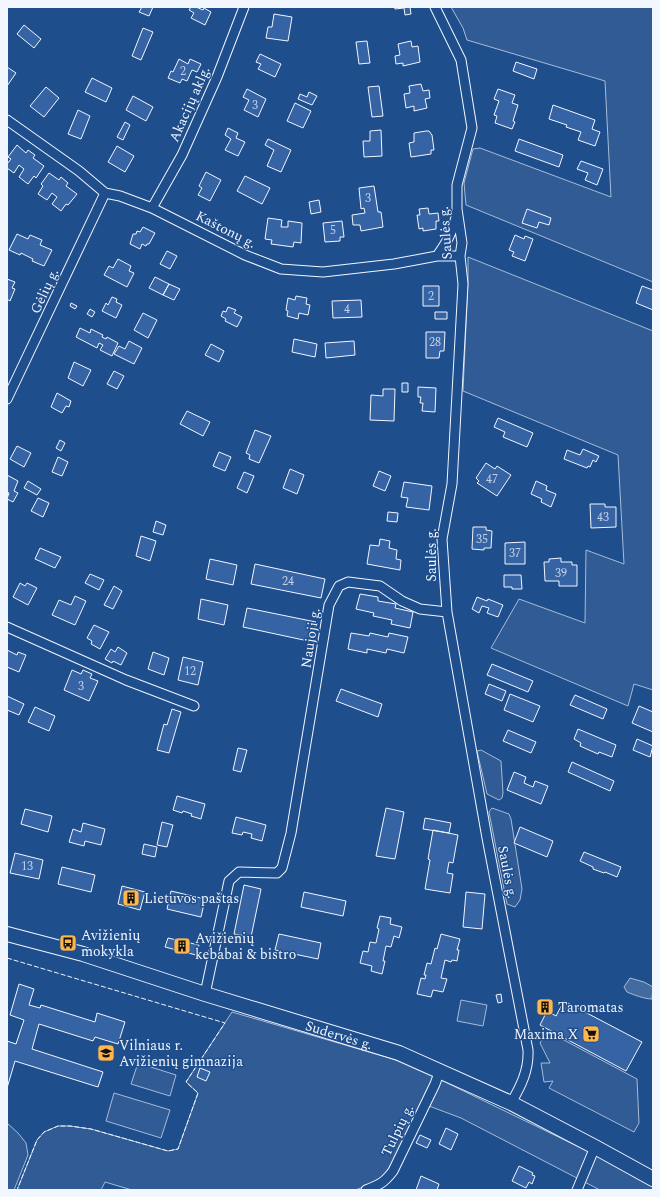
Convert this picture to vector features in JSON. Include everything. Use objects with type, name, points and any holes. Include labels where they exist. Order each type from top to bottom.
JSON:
[{"type":"main road","name":"Sudervės g.","points":[[7,934],[83,954],[205,994],[387,1049],[440,1070],[511,1103],[653,1179]]},
{"type":"street","name":"Akacijų aklg.","points":[[152,208],[182,155],[217,77],[244,7]]},
{"type":"street","name":"Saulės g.","points":[[435,7],[461,60],[472,128],[457,185],[457,209],[462,243],[460,256],[464,284],[452,484],[442,539],[447,612],[486,838],[528,1050],[526,1071],[511,1103]]},
{"type":"street","name":"Kaštonų g.","points":[[7,120],[79,171],[105,193],[120,196],[152,208],[244,255],[281,269],[323,272],[394,264],[437,256],[460,256]]},
{"type":"street","name":"Gėlių g.","points":[[7,399],[105,193]]},
{"type":"street","points":[[437,256],[449,239],[454,226],[457,209]]},
{"type":"street","name":"Naujoji g.","points":[[205,994],[229,881],[238,872],[277,873],[282,868],[291,833],[329,605],[339,586],[348,582],[380,586],[402,601],[420,609],[447,612]]},
{"type":"street","points":[[7,627],[126,680],[194,706]]},
{"type":"street","name":"Tulpių g.","points":[[366,1190],[380,1185],[393,1171],[435,1084],[440,1070]]},
{"type":"street","points":[[577,1190],[595,1147]]},
{"type":"shaded area","points":[[451,7],[653,7],[653,282],[466,205],[464,183],[473,149],[480,148],[611,197],[605,81],[467,40],[463,28]]},
{"type":"shaded area","points":[[468,257],[653,331],[653,690],[634,684],[628,706],[491,648],[519,599],[585,623],[586,550],[624,564],[618,455],[463,391]]},
{"type":"shaded area","points":[[481,750],[501,761],[503,793],[502,798],[499,800],[487,794],[477,751]]},
{"type":"shaded area","points":[[492,808],[509,814],[511,819],[522,889],[520,900],[515,907],[507,904],[489,812]]},
{"type":"shaded area","points":[[630,978],[644,982],[653,987],[652,999],[643,998],[627,992],[624,987]]},
{"type":"shaded area","points":[[461,1000],[487,1005],[483,1026],[457,1021]]},
{"type":"shaded area","points":[[232,1012],[393,1059],[445,1082],[612,1163],[653,1187],[653,1190],[600,1190],[461,1118],[421,1103],[398,1155],[380,1181],[355,1190],[132,1190],[105,1182],[101,1190],[17,1190],[37,1140],[44,1132],[58,1126],[91,1129],[168,1151],[178,1149],[198,1093],[186,1082]]},
{"type":"shaded area","points":[[547,1031],[637,1079],[639,1123],[634,1132],[549,1088],[553,1081],[544,1082],[541,1063],[550,1063],[540,1043]]},
{"type":"shaded area","points":[[138,1063],[176,1075],[170,1096],[131,1084]]},
{"type":"shaded area","points":[[114,1093],[170,1110],[161,1138],[106,1121]]},
{"type":"shaded area","points":[[7,1123],[26,1143],[28,1155],[14,1190],[7,1190]]},
{"type":"building","points":[[142,7],[153,7],[149,16],[139,12]]},
{"type":"building","points":[[191,7],[196,7],[203,10],[204,8],[211,12],[205,25],[191,18],[194,13],[189,10]]},
{"type":"building","points":[[394,7],[410,7],[411,14],[405,15],[404,8],[395,9]]},
{"type":"building","points":[[274,14],[292,17],[288,41],[266,38],[268,27],[272,27]]},
{"type":"building","points":[[24,25],[41,39],[34,48],[17,34]]},
{"type":"building","points":[[143,28],[153,32],[141,60],[132,56]]},
{"type":"building","points":[[367,41],[370,63],[359,64],[356,42]]},
{"type":"building","points":[[411,41],[412,47],[418,46],[420,62],[403,66],[403,63],[396,64],[395,56],[400,55],[398,44]]},
{"type":"building","points":[[260,54],[281,64],[275,77],[258,69],[261,64],[256,62]]},
{"type":"building","points":[[179,59],[188,64],[190,59],[201,64],[197,72],[192,70],[187,81],[182,79],[180,83],[168,78],[171,71],[173,72]]},
{"type":"building","points":[[516,62],[537,69],[534,79],[513,71]]},
{"type":"building","points":[[7,67],[16,73],[7,86]]},
{"type":"building","points":[[92,78],[112,88],[106,102],[85,92]]},
{"type":"building","points":[[421,84],[423,91],[429,90],[430,98],[425,99],[427,108],[414,111],[414,106],[406,108],[404,94],[410,93],[409,86]]},
{"type":"building","points":[[379,86],[383,116],[372,117],[368,87]]},
{"type":"building","points":[[46,87],[59,98],[44,117],[30,106]]},
{"type":"building","points":[[247,89],[266,99],[258,117],[244,110],[249,100],[243,97]]},
{"type":"building","points":[[498,89],[515,95],[512,103],[518,105],[513,121],[515,122],[512,129],[495,123],[497,116],[494,115],[499,101],[494,99]]},
{"type":"building","points":[[309,92],[317,96],[312,105],[298,99],[300,94],[307,97]]},
{"type":"building","points":[[133,96],[153,107],[146,121],[126,110]]},
{"type":"building","points":[[295,103],[311,111],[303,128],[287,121]]},
{"type":"building","points":[[553,105],[595,120],[592,129],[600,132],[595,146],[578,140],[581,132],[566,127],[567,125],[549,119]]},
{"type":"building","points":[[78,110],[90,116],[81,139],[68,134]]},
{"type":"building","points":[[125,122],[130,125],[123,140],[117,137]]},
{"type":"building","points":[[228,128],[238,133],[236,138],[245,142],[238,156],[225,150],[231,139],[225,135]]},
{"type":"building","points":[[381,130],[382,156],[364,157],[363,141],[370,141],[370,131]]},
{"type":"building","points":[[429,131],[432,135],[434,150],[431,150],[431,154],[411,157],[409,143],[414,142],[414,133]]},
{"type":"building","points":[[268,139],[291,150],[281,172],[267,166],[274,150],[265,145]]},
{"type":"building","points":[[519,139],[563,155],[559,167],[515,151]]},
{"type":"building","points":[[17,145],[26,153],[28,150],[35,155],[33,158],[44,166],[36,178],[34,176],[28,184],[19,177],[24,169],[19,165],[14,173],[7,168],[7,164],[11,159],[8,157]]},
{"type":"building","points":[[117,146],[134,156],[125,172],[108,162]]},
{"type":"building","points":[[581,161],[603,169],[597,185],[585,180],[588,173],[577,169]]},
{"type":"building","points":[[206,172],[221,180],[210,201],[198,195],[202,188],[199,186]]},
{"type":"building","points":[[49,173],[59,180],[61,177],[68,183],[66,186],[77,194],[61,211],[52,204],[57,197],[52,193],[47,200],[38,194],[43,186],[41,184]]},
{"type":"building","points":[[245,176],[270,188],[262,204],[237,191]]},
{"type":"building","points":[[374,186],[378,212],[381,212],[383,227],[361,231],[360,225],[353,225],[352,215],[365,213],[364,208],[361,209],[359,188]]},
{"type":"building","points":[[319,200],[321,212],[311,214],[309,202]]},
{"type":"building","points":[[428,208],[429,214],[438,213],[439,221],[436,221],[436,229],[423,231],[423,228],[419,229],[417,215],[420,215],[419,209]]},
{"type":"building","points":[[527,209],[551,218],[549,225],[539,222],[537,228],[522,223]]},
{"type":"building","points":[[268,218],[282,220],[281,227],[288,227],[288,221],[302,223],[301,243],[294,242],[293,247],[271,244],[272,240],[265,239]]},
{"type":"building","points":[[342,221],[344,237],[340,237],[340,241],[325,242],[323,223]]},
{"type":"building","points":[[143,227],[155,233],[149,244],[146,246],[142,244],[140,249],[130,244],[133,234],[136,234],[137,231],[140,232]]},
{"type":"building","points":[[17,234],[28,239],[30,235],[42,240],[40,245],[52,250],[44,266],[32,261],[33,259],[21,253],[20,255],[9,250]]},
{"type":"building","points":[[515,235],[524,239],[525,236],[533,239],[525,261],[512,256],[514,252],[509,250]]},
{"type":"building","points":[[167,251],[177,256],[170,269],[160,264]]},
{"type":"building","points":[[118,259],[131,266],[129,271],[134,273],[127,287],[104,275],[109,266],[113,268]]},
{"type":"building","points":[[155,277],[169,284],[163,295],[149,288]]},
{"type":"building","points":[[7,279],[15,282],[12,288],[15,289],[10,301],[7,299]]},
{"type":"building","points":[[169,284],[180,289],[174,300],[163,295]]},
{"type":"building","points":[[423,286],[439,286],[439,306],[423,306]]},
{"type":"building","points":[[642,286],[653,290],[653,310],[636,303]]},
{"type":"building","points":[[296,296],[307,298],[306,304],[310,305],[308,315],[299,313],[298,319],[287,316],[288,311],[286,310],[288,298],[295,300]]},
{"type":"building","points":[[112,297],[117,299],[116,302],[122,305],[116,318],[102,311],[106,303],[108,305]]},
{"type":"building","points":[[361,300],[362,317],[333,318],[332,301]]},
{"type":"building","points":[[71,303],[77,306],[75,309],[70,306]]},
{"type":"building","points":[[228,307],[236,310],[234,313],[242,317],[237,327],[225,321],[226,319],[221,316],[223,311],[226,312]]},
{"type":"building","points":[[90,309],[95,312],[92,317],[87,314]]},
{"type":"building","points":[[435,312],[447,312],[447,319],[435,319]]},
{"type":"building","points":[[143,313],[157,320],[148,338],[134,330]]},
{"type":"building","points":[[80,328],[90,333],[91,329],[103,335],[102,337],[106,339],[107,337],[118,343],[112,356],[100,350],[103,345],[99,343],[97,348],[76,337]]},
{"type":"building","points":[[426,332],[445,332],[444,351],[440,351],[439,358],[426,358]]},
{"type":"building","points":[[294,339],[317,344],[315,357],[292,352]]},
{"type":"building","points":[[129,341],[142,348],[134,364],[114,354],[119,346],[125,349]]},
{"type":"building","points":[[354,341],[355,355],[326,358],[325,343]]},
{"type":"building","points":[[211,344],[224,351],[219,362],[205,355]]},
{"type":"building","points":[[74,362],[91,370],[83,386],[68,378]]},
{"type":"building","points":[[114,371],[124,376],[117,389],[107,384]]},
{"type":"building","points":[[402,383],[408,383],[408,392],[402,392]]},
{"type":"building","points":[[418,387],[436,388],[435,412],[422,411],[423,403],[420,403],[421,397],[418,397]]},
{"type":"building","points":[[383,389],[395,389],[394,421],[370,420],[371,395],[383,396]]},
{"type":"building","points":[[57,393],[71,401],[69,407],[66,406],[62,413],[51,407]]},
{"type":"building","points":[[187,411],[210,422],[203,436],[180,424]]},
{"type":"building","points":[[498,418],[533,433],[527,447],[503,437],[505,432],[494,427]]},
{"type":"building","points":[[255,430],[271,436],[259,463],[249,459],[250,455],[246,453]]},
{"type":"building","points":[[60,440],[65,443],[61,451],[56,448]]},
{"type":"building","points":[[17,446],[31,453],[24,467],[10,459]]},
{"type":"building","points":[[583,449],[599,456],[596,462],[593,460],[590,467],[588,466],[587,468],[564,459],[567,450],[580,455]]},
{"type":"building","points":[[219,452],[231,457],[225,471],[213,466]]},
{"type":"building","points":[[58,457],[68,462],[62,476],[52,472]]},
{"type":"building","points":[[486,463],[495,469],[497,466],[511,475],[497,496],[477,483],[479,481],[476,478]]},
{"type":"building","points":[[290,469],[304,475],[297,494],[283,488]]},
{"type":"building","points":[[379,471],[391,476],[385,491],[373,486]]},
{"type":"building","points":[[244,472],[254,476],[247,493],[237,488]]},
{"type":"building","points":[[7,475],[18,481],[14,491],[18,493],[13,502],[7,499],[9,493],[7,492]]},
{"type":"building","points":[[28,481],[41,489],[37,495],[24,488]]},
{"type":"building","points":[[536,481],[547,486],[546,490],[556,494],[551,507],[541,502],[542,499],[531,494]]},
{"type":"building","points":[[404,482],[432,486],[429,510],[406,507],[408,498],[401,497]]},
{"type":"building","points":[[38,498],[49,503],[43,517],[31,511]]},
{"type":"building","points":[[590,504],[605,504],[605,507],[616,507],[616,527],[591,528]]},
{"type":"building","points":[[388,512],[398,513],[397,522],[387,521]]},
{"type":"building","points":[[156,521],[166,525],[163,535],[153,532]]},
{"type":"building","points":[[473,527],[486,527],[486,530],[492,531],[491,548],[484,548],[484,550],[472,549]]},
{"type":"building","points":[[141,536],[156,541],[150,561],[136,556]]},
{"type":"building","points":[[380,539],[390,541],[389,548],[397,550],[396,559],[401,560],[400,570],[367,564],[370,545],[379,546]]},
{"type":"building","points":[[525,542],[525,564],[505,564],[505,543]]},
{"type":"building","points":[[40,548],[61,557],[55,568],[35,559]]},
{"type":"building","points":[[561,558],[561,562],[572,562],[572,565],[577,565],[577,586],[559,586],[559,581],[545,581],[544,562],[549,562],[549,559]]},
{"type":"building","points":[[210,559],[237,565],[233,585],[206,579]]},
{"type":"building","points":[[255,564],[325,579],[321,598],[251,584]]},
{"type":"building","points":[[90,574],[104,580],[99,590],[85,583]]},
{"type":"building","points":[[504,575],[521,575],[522,589],[504,587]]},
{"type":"building","points":[[20,583],[25,586],[27,583],[37,588],[28,605],[13,597]]},
{"type":"building","points":[[114,586],[122,591],[113,609],[104,605]]},
{"type":"building","points":[[360,594],[378,597],[378,601],[396,604],[395,608],[413,612],[410,628],[391,624],[392,620],[373,616],[374,613],[356,609]]},
{"type":"building","points":[[75,596],[86,601],[75,625],[52,615],[59,600],[71,605]]},
{"type":"building","points":[[477,597],[487,601],[488,599],[503,605],[498,617],[487,613],[489,608],[482,606],[479,613],[472,609]]},
{"type":"building","points":[[201,599],[228,605],[224,625],[198,619]]},
{"type":"building","points":[[247,608],[316,622],[313,642],[243,627]]},
{"type":"building","points":[[94,625],[109,632],[100,649],[91,644],[92,641],[87,638]]},
{"type":"building","points":[[351,633],[369,636],[370,633],[388,637],[389,633],[408,637],[404,653],[387,649],[386,653],[367,649],[367,653],[348,649]]},
{"type":"building","points":[[118,647],[127,653],[121,665],[113,661],[112,663],[105,659],[111,649],[115,652]]},
{"type":"building","points":[[7,650],[17,655],[18,652],[26,655],[19,672],[7,667]]},
{"type":"building","points":[[153,652],[169,658],[164,675],[148,669]]},
{"type":"building","points":[[183,657],[203,662],[198,685],[178,680]]},
{"type":"building","points":[[492,664],[533,681],[528,692],[487,675]]},
{"type":"building","points":[[72,670],[81,674],[83,670],[92,674],[90,678],[98,681],[89,701],[64,690]]},
{"type":"building","points":[[489,684],[506,691],[502,701],[485,694]]},
{"type":"building","points":[[341,689],[382,704],[378,717],[336,701]]},
{"type":"building","points":[[510,694],[540,706],[533,722],[504,710]]},
{"type":"building","points":[[575,695],[607,709],[603,719],[570,705]]},
{"type":"building","points":[[7,696],[24,704],[19,715],[7,710]]},
{"type":"building","points":[[639,706],[653,712],[653,732],[632,723]]},
{"type":"building","points":[[35,707],[55,716],[49,731],[28,722]]},
{"type":"building","points":[[172,709],[181,712],[169,753],[157,750],[164,724],[167,725]]},
{"type":"building","points":[[578,729],[616,745],[612,757],[599,752],[598,754],[580,746],[581,743],[574,739]]},
{"type":"building","points":[[508,730],[536,742],[531,753],[503,741]]},
{"type":"building","points":[[637,739],[653,746],[650,757],[633,750]]},
{"type":"building","points":[[238,748],[247,750],[241,772],[233,770]]},
{"type":"building","points":[[572,762],[614,781],[610,791],[568,772]]},
{"type":"building","points":[[514,772],[526,777],[524,783],[533,787],[535,781],[548,786],[541,804],[507,790]]},
{"type":"building","points":[[177,796],[205,804],[201,819],[191,816],[192,814],[183,811],[182,813],[173,810]]},
{"type":"building","points":[[386,808],[404,812],[395,859],[376,856]]},
{"type":"building","points":[[25,809],[52,816],[48,832],[21,824]]},
{"type":"building","points":[[236,817],[266,825],[262,841],[251,838],[252,834],[243,832],[242,835],[232,833]]},
{"type":"building","points":[[425,818],[451,823],[449,833],[423,829]]},
{"type":"building","points":[[162,822],[173,825],[167,847],[157,845]]},
{"type":"building","points":[[83,823],[105,829],[101,845],[85,841],[84,846],[69,842],[73,829],[81,832]]},
{"type":"building","points":[[520,827],[553,841],[547,857],[514,843]]},
{"type":"building","points":[[433,830],[458,835],[453,863],[449,862],[447,873],[453,874],[450,893],[425,889]]},
{"type":"building","points":[[144,844],[157,847],[155,857],[142,854]]},
{"type":"building","points":[[584,852],[621,867],[617,877],[593,869],[593,867],[580,861]]},
{"type":"building","points":[[15,853],[43,860],[39,879],[10,873]]},
{"type":"building","points":[[62,867],[95,875],[91,892],[58,884]]},
{"type":"building","points":[[244,885],[261,889],[251,937],[234,934]]},
{"type":"building","name":"Lietuvos paštas","points":[[122,886],[145,892],[140,910],[118,904]]},
{"type":"building","points":[[171,891],[205,899],[201,917],[167,909]]},
{"type":"building","points":[[304,892],[346,901],[343,916],[301,907]]},
{"type":"building","points":[[466,892],[485,894],[482,929],[463,927]]},
{"type":"building","points":[[380,916],[391,918],[390,924],[402,927],[399,938],[394,936],[391,947],[386,946],[382,974],[371,971],[372,966],[360,963],[363,951],[368,952],[370,942],[376,943],[379,929],[377,928]]},
{"type":"building","points":[[279,934],[321,943],[318,959],[275,950]]},
{"type":"building","points":[[441,934],[460,939],[457,950],[459,950],[457,961],[452,960],[451,962],[445,960],[441,978],[447,979],[443,992],[433,990],[431,997],[417,994],[421,978],[425,979],[426,975],[424,975],[427,963],[431,964],[435,948],[437,949]]},
{"type":"building","name":"Avižienių kebabai & bistro","points":[[168,938],[199,945],[196,955],[165,947]]},
{"type":"building","points":[[19,984],[34,989],[29,1005],[40,1008],[41,1005],[95,1022],[97,1013],[125,1022],[118,1044],[95,1037],[93,1041],[39,1024],[32,1049],[103,1072],[98,1087],[15,1061],[7,1088],[7,1041],[16,1044],[24,1020],[10,1015]]},
{"type":"building","points":[[501,994],[502,1002],[498,1003],[496,995]]},
{"type":"building","name":"Taromatas","points":[[546,1001],[551,1004],[545,1014],[540,1011]]},
{"type":"building","name":"Maxima X","points":[[564,1001],[642,1042],[626,1071],[540,1025],[547,1011],[556,1016]]},
{"type":"building","points":[[200,1068],[210,1072],[206,1081],[197,1077]]},
{"type":"building","points":[[446,1128],[458,1134],[451,1150],[439,1144]]},
{"type":"building","points":[[420,1135],[431,1140],[427,1148],[416,1143]]},
{"type":"building","points":[[519,1166],[533,1173],[532,1175],[535,1176],[532,1184],[529,1182],[526,1188],[512,1181]]},
{"type":"building","points":[[421,1176],[439,1184],[437,1190],[416,1190]]},
{"type":"fence","points":[[7,958],[225,1023],[186,1082],[198,1093],[178,1149],[168,1151],[91,1129],[58,1126],[44,1132],[37,1140],[17,1190]]},
{"type":"place","name":"Lietuvos paštas","points":[[131,898]]},
{"type":"place","name":"Avižienių mokykla","points":[[68,943]]},
{"type":"place","name":"Avižienių kebabai & bistro","points":[[182,946]]},
{"type":"place","name":"Taromatas","points":[[545,1007]]},
{"type":"place","name":"Maxima X","points":[[591,1034]]},
{"type":"place","name":"Vilniaus r. Avižienių gimnazija","points":[[106,1053]]}]
